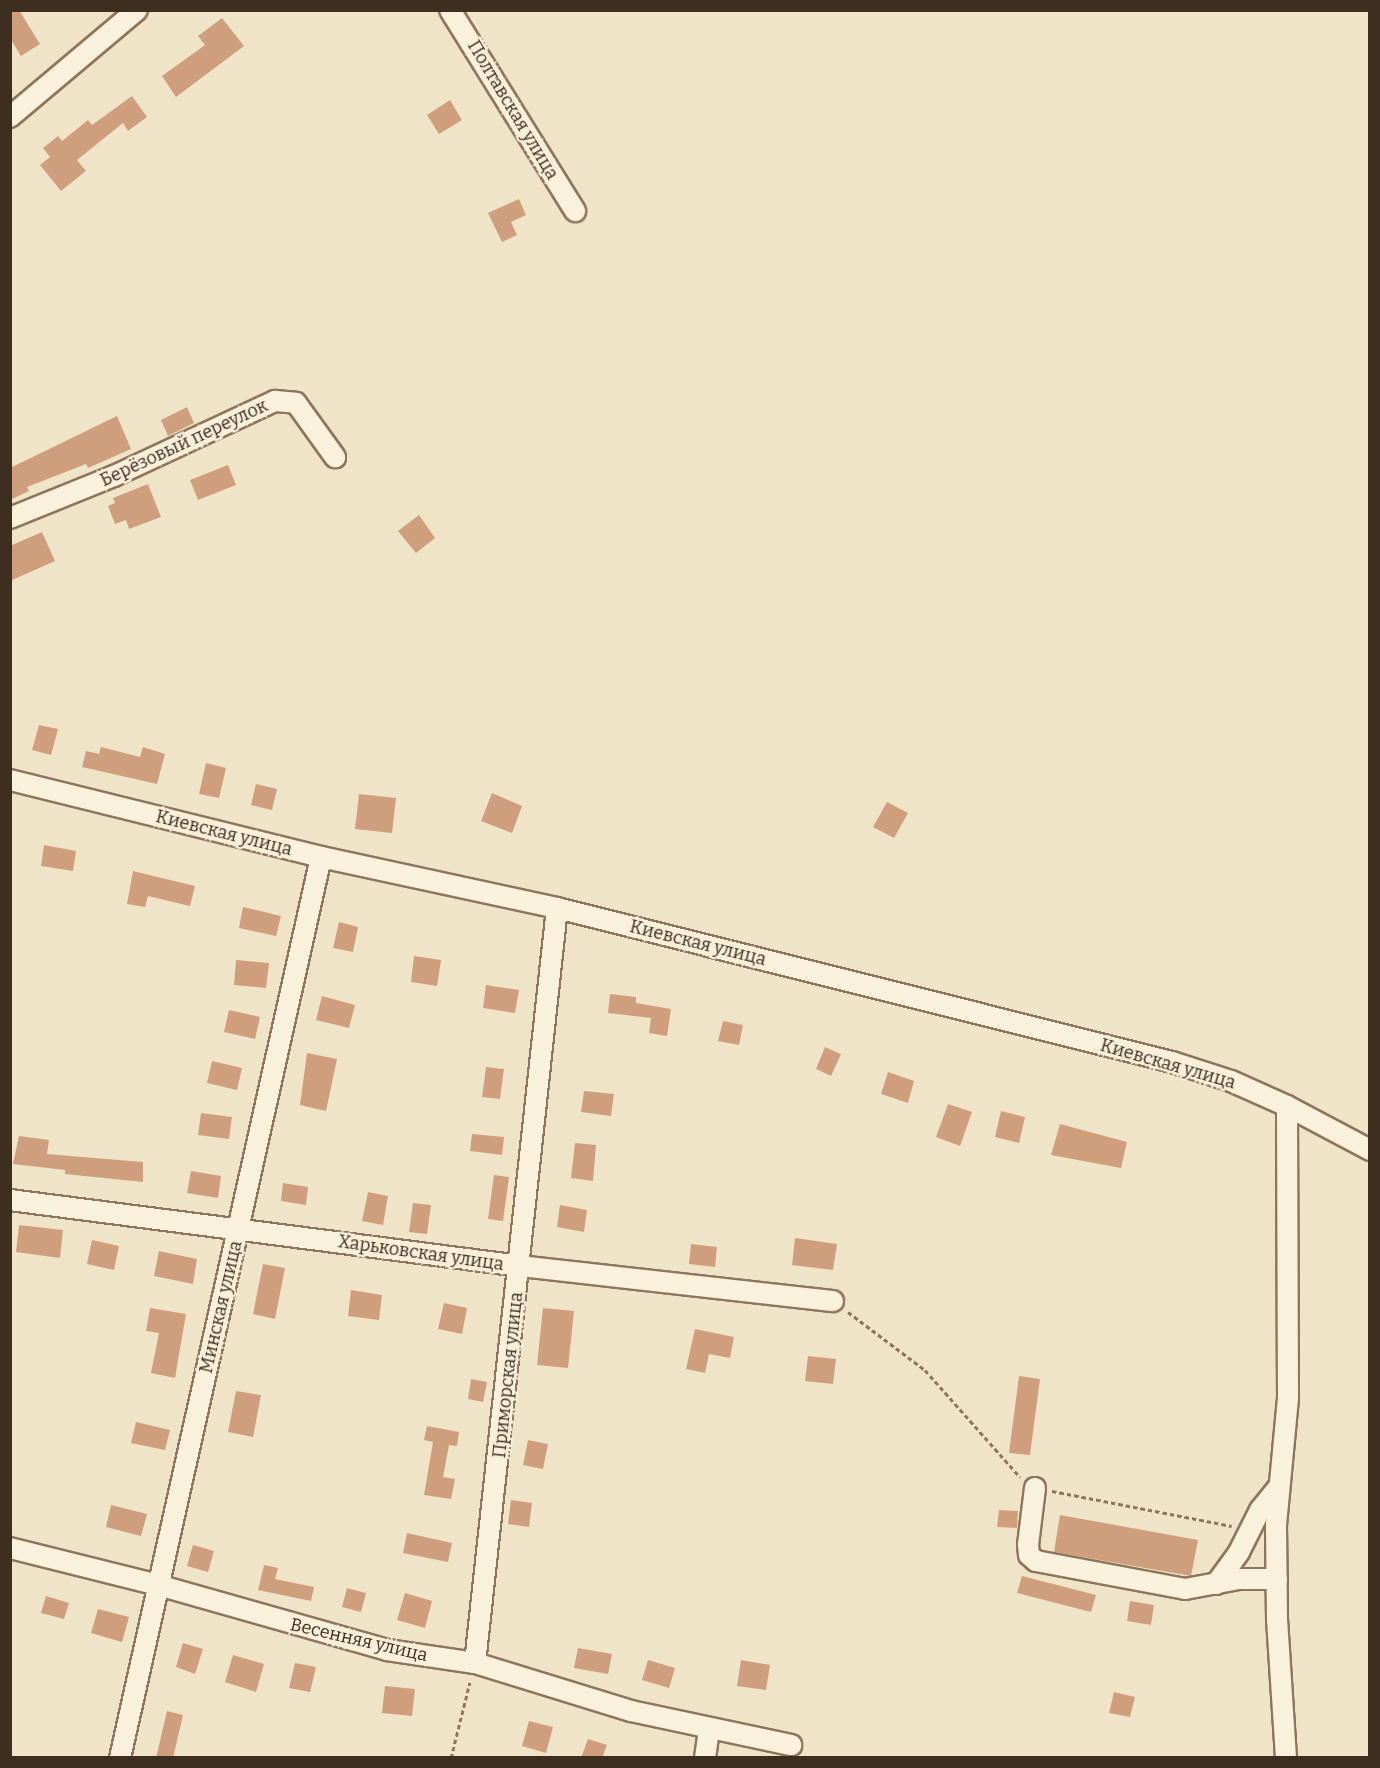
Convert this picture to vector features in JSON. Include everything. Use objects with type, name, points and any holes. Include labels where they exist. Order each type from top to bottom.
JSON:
[{"type":"street","points":[[10,117],[137,10]]},
{"type":"street","name":"Полтавская улица","points":[[450,10],[575,211]]},
{"type":"street","name":"Берёзовый переулок","points":[[10,518],[103,481],[275,401],[296,403],[335,457]]},
{"type":"street","name":"Киевская улица","points":[[10,780],[321,857],[557,908],[1172,1062],[1231,1081],[1287,1106],[1370,1150]]},
{"type":"street","name":"Минская улица","points":[[120,1758],[321,857]]},
{"type":"street","name":"Приморская улица","points":[[475,1663],[520,1266],[557,908]]},
{"type":"street","points":[[1286,1758],[1276,1579],[1278,1488],[1285,1454],[1288,1398],[1287,1106]]},
{"type":"street","name":"Харьковская улица","points":[[10,1200],[520,1266],[833,1301]]},
{"type":"street","points":[[1035,1488],[1028,1545],[1029,1555],[1036,1561],[1185,1589],[1276,1579]]},
{"type":"street","points":[[1216,1584],[1251,1529],[1260,1510],[1278,1488]]},
{"type":"street","name":"Весенняя улица","points":[[10,1548],[158,1585],[387,1650],[475,1663],[630,1711],[791,1745]]},
{"type":"street","points":[[705,1758],[708,1729]]},
{"type":"path","points":[[833,1301],[893,1342],[925,1370],[1018,1476],[1035,1488],[1251,1529]]},
{"type":"path","points":[[452,1758],[475,1663]]},
{"type":"building","points":[[10,10],[19,10],[40,44],[21,56],[10,38]]},
{"type":"building","points":[[222,18],[244,46],[176,97],[162,76],[205,45],[198,36]]},
{"type":"building","points":[[132,96],[147,117],[128,131],[123,123],[77,160],[86,171],[61,191],[40,165],[50,157],[43,148],[58,136],[62,141],[88,120],[92,125]]},
{"type":"building","points":[[450,100],[462,120],[439,134],[427,115]]},
{"type":"building","points":[[519,199],[526,215],[511,222],[517,235],[502,242],[488,213]]},
{"type":"building","points":[[187,407],[194,423],[168,436],[161,420]]},
{"type":"building","points":[[117,416],[131,449],[88,468],[86,464],[27,487],[29,491],[10,500],[10,468]]},
{"type":"building","points":[[228,465],[236,485],[198,500],[190,480]]},
{"type":"building","points":[[148,484],[161,517],[129,529],[126,520],[115,524],[108,506],[115,503],[113,498]]},
{"type":"building","points":[[419,515],[435,538],[416,553],[398,531]]},
{"type":"building","points":[[42,532],[55,561],[10,581],[10,546]]},
{"type":"building","points":[[39,725],[58,729],[51,755],[32,750]]},
{"type":"building","points":[[101,747],[140,757],[143,747],[165,754],[157,784],[82,767],[86,751],[99,754]]},
{"type":"building","points":[[206,763],[226,768],[219,798],[199,794]]},
{"type":"building","points":[[256,784],[277,789],[272,810],[251,805]]},
{"type":"building","points":[[492,793],[522,806],[512,833],[481,821]]},
{"type":"building","points":[[359,794],[396,798],[392,833],[355,829]]},
{"type":"building","points":[[887,802],[908,813],[894,838],[873,827]]},
{"type":"building","points":[[44,845],[76,851],[73,871],[41,866]]},
{"type":"building","points":[[133,871],[195,886],[190,906],[148,896],[145,907],[127,904]]},
{"type":"building","points":[[243,907],[281,916],[276,936],[239,928]]},
{"type":"building","points":[[339,922],[358,927],[353,952],[333,948]]},
{"type":"building","points":[[414,956],[441,960],[437,986],[411,982]]},
{"type":"building","points":[[236,960],[269,963],[266,988],[234,985]]},
{"type":"building","points":[[486,985],[519,990],[515,1013],[483,1008]]},
{"type":"building","points":[[610,994],[636,997],[636,1003],[671,1009],[667,1036],[649,1033],[651,1018],[608,1013]]},
{"type":"building","points":[[322,996],[355,1005],[349,1028],[316,1020]]},
{"type":"building","points":[[229,1010],[260,1017],[255,1039],[224,1032]]},
{"type":"building","points":[[723,1021],[743,1025],[739,1045],[718,1041]]},
{"type":"building","points":[[825,1047],[841,1054],[831,1076],[816,1069]]},
{"type":"building","points":[[307,1053],[337,1059],[326,1111],[300,1105]]},
{"type":"building","points":[[212,1061],[242,1068],[237,1090],[207,1083]]},
{"type":"building","points":[[486,1067],[504,1069],[500,1099],[482,1097]]},
{"type":"building","points":[[888,1072],[914,1081],[908,1103],[881,1094]]},
{"type":"building","points":[[584,1091],[614,1094],[611,1116],[581,1112]]},
{"type":"building","points":[[948,1104],[972,1112],[960,1146],[936,1137]]},
{"type":"building","points":[[1001,1111],[1025,1117],[1019,1143],[995,1137]]},
{"type":"building","points":[[201,1113],[232,1117],[229,1139],[198,1135]]},
{"type":"building","points":[[1060,1124],[1127,1142],[1121,1168],[1051,1155]]},
{"type":"building","points":[[472,1134],[504,1137],[502,1155],[470,1151]]},
{"type":"building","points":[[19,1136],[49,1140],[47,1154],[143,1162],[143,1182],[65,1174],[65,1170],[13,1164]]},
{"type":"building","points":[[575,1143],[596,1145],[593,1181],[571,1178]]},
{"type":"building","points":[[191,1171],[221,1176],[218,1198],[187,1193]]},
{"type":"building","points":[[494,1175],[509,1177],[503,1221],[488,1219]]},
{"type":"building","points":[[283,1183],[308,1187],[306,1205],[281,1201]]},
{"type":"building","points":[[368,1192],[388,1196],[383,1225],[362,1221]]},
{"type":"building","points":[[413,1203],[431,1205],[427,1234],[409,1232]]},
{"type":"building","points":[[560,1205],[587,1210],[584,1232],[557,1227]]},
{"type":"building","points":[[19,1225],[63,1230],[60,1258],[16,1252]]},
{"type":"building","points":[[795,1238],[837,1244],[833,1270],[792,1265]]},
{"type":"building","points":[[92,1240],[119,1246],[114,1270],[87,1264]]},
{"type":"building","points":[[691,1244],[717,1247],[715,1267],[689,1264]]},
{"type":"building","points":[[159,1251],[197,1259],[193,1284],[154,1276]]},
{"type":"building","points":[[263,1264],[285,1268],[275,1319],[253,1314]]},
{"type":"building","points":[[351,1290],[382,1295],[379,1320],[348,1316]]},
{"type":"building","points":[[444,1303],[467,1308],[462,1334],[438,1329]]},
{"type":"building","points":[[150,1308],[186,1314],[175,1378],[151,1373],[159,1333],[146,1331]]},
{"type":"building","points":[[543,1308],[574,1311],[568,1368],[537,1365]]},
{"type":"building","points":[[695,1329],[734,1337],[730,1358],[709,1354],[705,1373],[686,1369]]},
{"type":"building","points":[[808,1356],[836,1359],[833,1384],[805,1381]]},
{"type":"building","points":[[1019,1376],[1040,1379],[1030,1455],[1009,1453]]},
{"type":"building","points":[[471,1379],[487,1382],[483,1402],[468,1399]]},
{"type":"building","points":[[236,1391],[261,1395],[253,1437],[228,1432]]},
{"type":"building","points":[[136,1422],[170,1430],[165,1450],[131,1443]]},
{"type":"building","points":[[427,1426],[459,1432],[457,1446],[449,1445],[443,1477],[455,1479],[451,1499],[424,1495],[433,1442],[424,1440]]},
{"type":"building","points":[[528,1440],[548,1444],[543,1469],[523,1465]]},
{"type":"building","points":[[511,1500],[532,1503],[529,1527],[508,1524]]},
{"type":"building","points":[[111,1505],[147,1514],[141,1536],[106,1527]]},
{"type":"building","points":[[999,1510],[1018,1511],[1017,1528],[997,1527]]},
{"type":"building","points":[[1060,1515],[1198,1540],[1191,1576],[1054,1552]]},
{"type":"building","points":[[407,1533],[452,1543],[448,1562],[403,1553]]},
{"type":"building","points":[[193,1545],[214,1551],[208,1572],[187,1566]]},
{"type":"building","points":[[264,1565],[278,1568],[275,1579],[314,1587],[311,1601],[258,1590]]},
{"type":"building","points":[[1022,1576],[1096,1595],[1091,1612],[1017,1593]]},
{"type":"building","points":[[347,1588],[366,1593],[361,1612],[342,1607]]},
{"type":"building","points":[[405,1593],[432,1601],[425,1628],[397,1620]]},
{"type":"building","points":[[46,1596],[69,1603],[64,1619],[41,1613]]},
{"type":"building","points":[[1130,1601],[1154,1605],[1151,1625],[1127,1621]]},
{"type":"building","points":[[98,1609],[129,1617],[122,1642],[91,1633]]},
{"type":"building","points":[[183,1643],[203,1649],[195,1674],[176,1667]]},
{"type":"building","points":[[578,1648],[612,1654],[608,1674],[574,1668]]},
{"type":"building","points":[[233,1655],[264,1664],[256,1692],[225,1682]]},
{"type":"building","points":[[648,1660],[675,1668],[669,1688],[642,1680]]},
{"type":"building","points":[[741,1660],[770,1665],[766,1690],[737,1686]]},
{"type":"building","points":[[295,1663],[316,1667],[310,1692],[289,1688]]},
{"type":"building","points":[[385,1686],[415,1689],[412,1716],[382,1713]]},
{"type":"building","points":[[1114,1692],[1135,1697],[1130,1717],[1109,1713]]},
{"type":"building","points":[[167,1711],[183,1715],[173,1758],[156,1758]]},
{"type":"building","points":[[529,1721],[553,1727],[546,1753],[522,1746]]},
{"type":"building","points":[[588,1739],[607,1745],[602,1758],[581,1758]]}]
